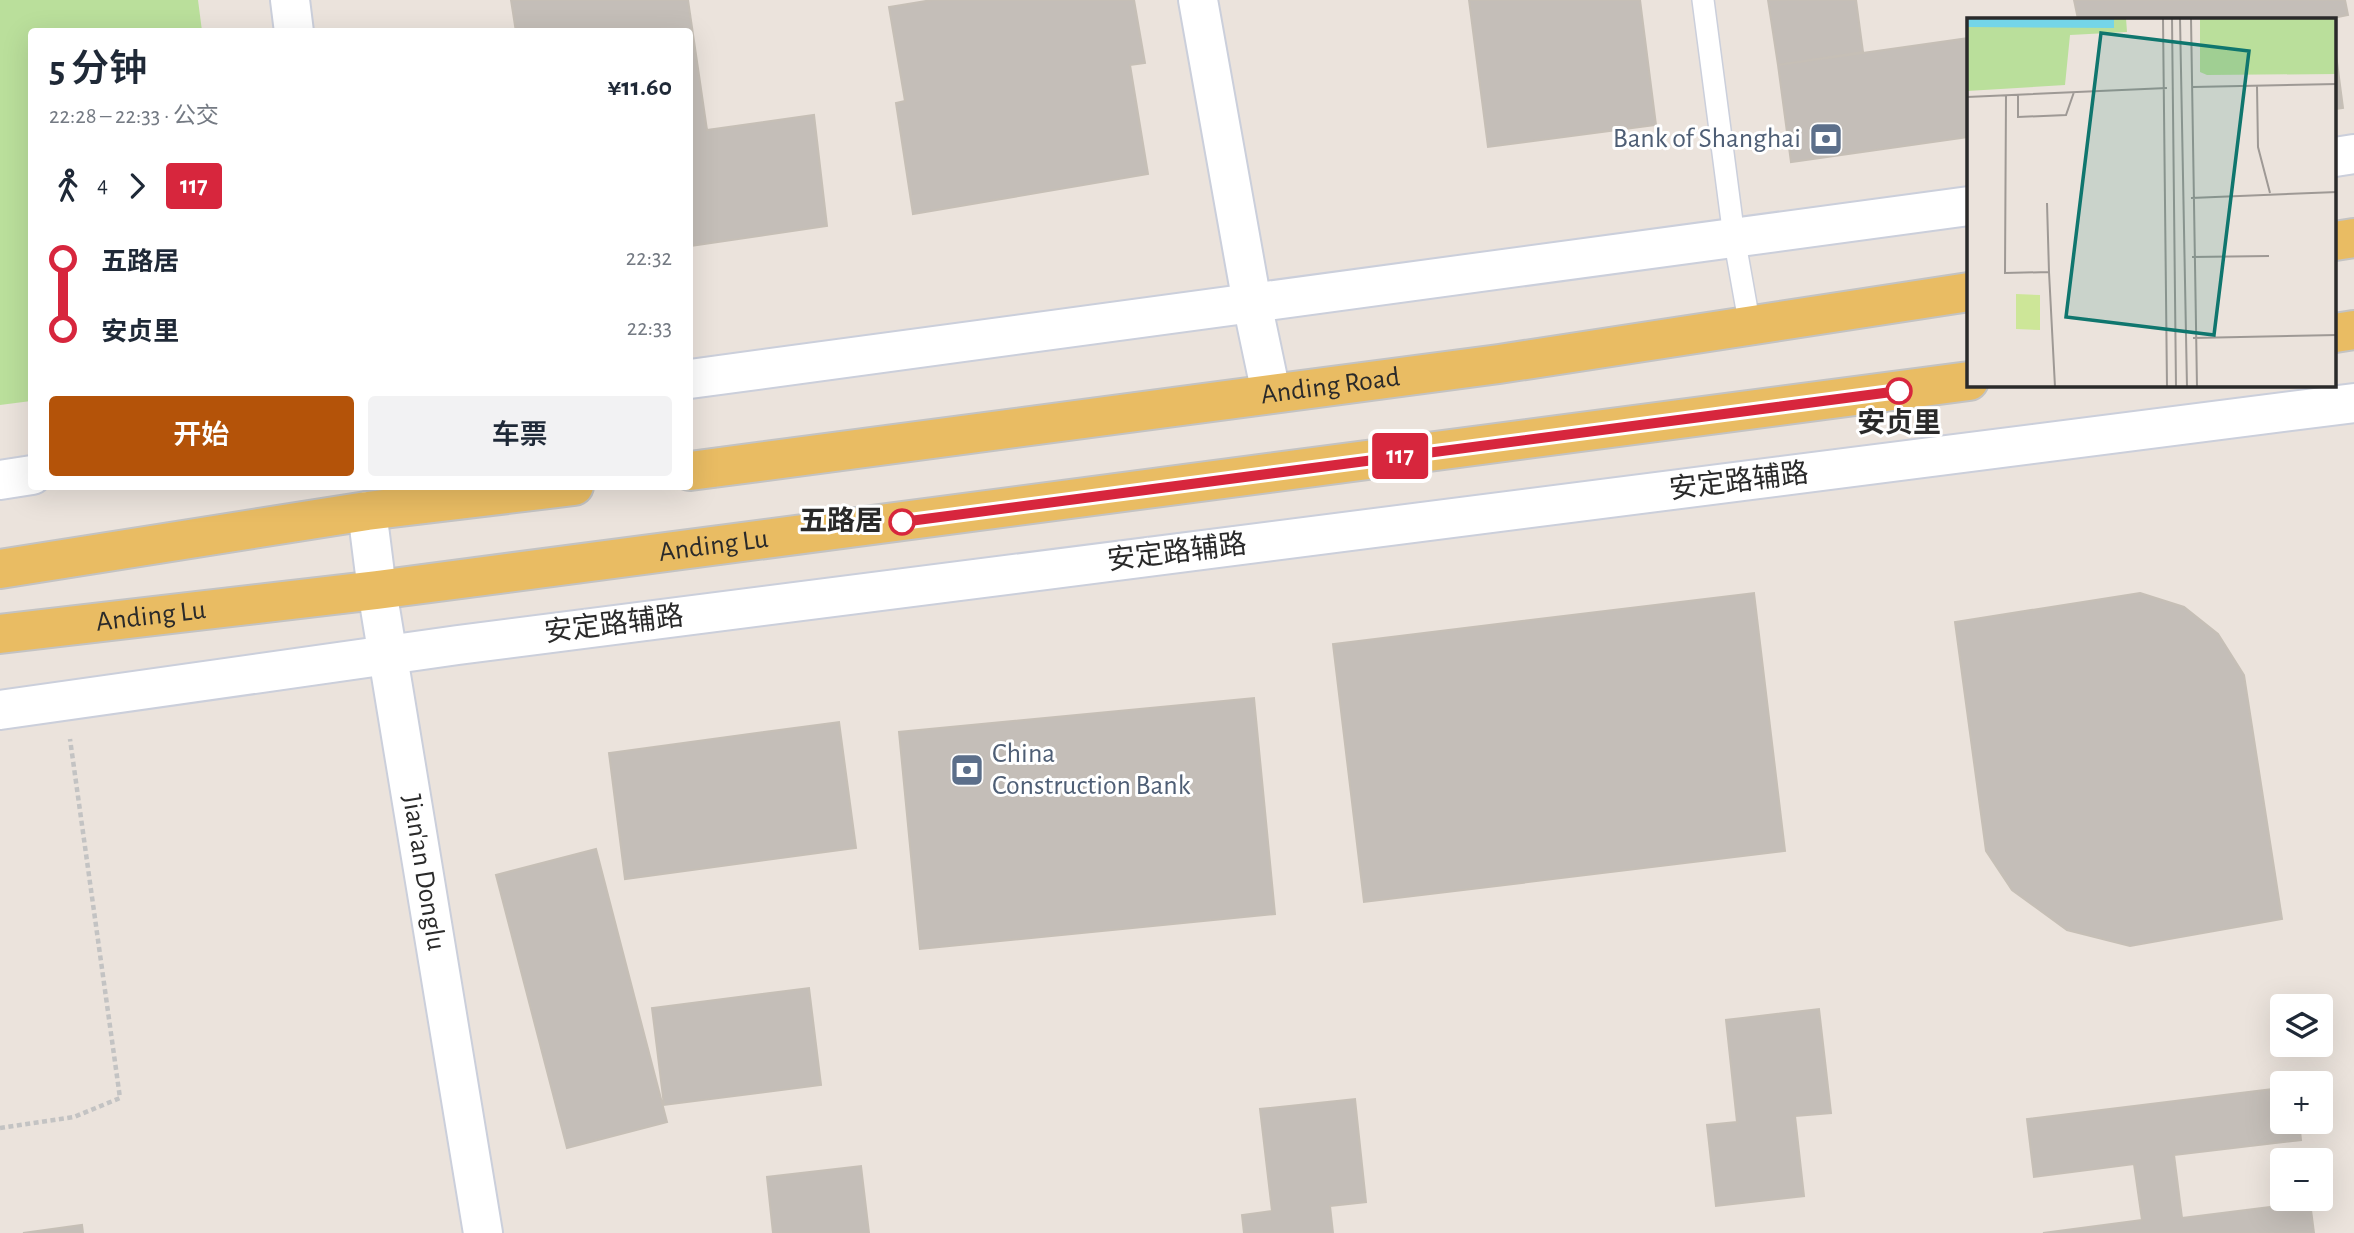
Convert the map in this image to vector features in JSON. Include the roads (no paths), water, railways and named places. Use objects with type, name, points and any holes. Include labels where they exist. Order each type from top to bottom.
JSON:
[{"type":"main road","points":[[2336,241],[2354,238]]},
{"type":"main road","name":"Anding Road","points":[[693,471],[1499,363],[1967,292]]},
{"type":"main road","points":[[2336,333],[2354,330]]},
{"type":"main road","name":"Anding Lu","points":[[0,634],[377,590],[1967,381]]},
{"type":"main road","points":[[0,569],[367,511],[541,490]]},
{"type":"street","points":[[290,0],[294,28]]},
{"type":"street","points":[[1198,0],[1252,303],[1271,393]]},
{"type":"street","points":[[2336,156],[2354,154]]},
{"type":"street","points":[[693,379],[1967,206]]},
{"type":"street","name":"安定路辅路","points":[[0,709],[388,654],[2354,403]]},
{"type":"street","points":[[0,480],[28,476]]},
{"type":"street","name":"Jian'an Donglu","points":[[367,511],[377,590],[483,1233]]},
{"type":"lane","points":[[1703,0],[1734,237],[1750,327]]},
{"type":"place","name":"Bank of Shanghai","points":[[1826,139]]},
{"type":"place","name":"安贞里","points":[[1899,391]]},
{"type":"place","name":"五路居","points":[[902,522]]},
{"type":"place","name":"China Construction Bank","points":[[967,770]]}]
